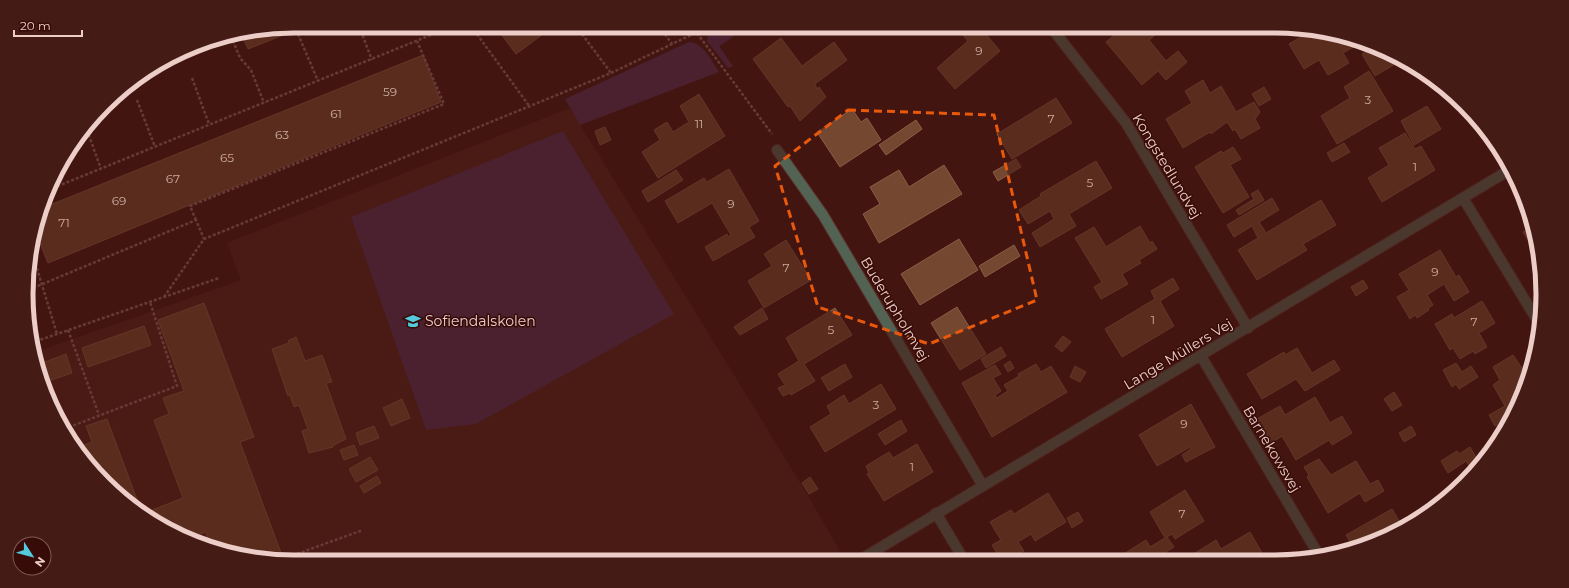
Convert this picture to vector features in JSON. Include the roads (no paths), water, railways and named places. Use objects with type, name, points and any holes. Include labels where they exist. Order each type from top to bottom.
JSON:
[{"type":"street","name":"Kongstedlundvej","points":[[1055,33],[1126,123],[1248,328]]},
{"type":"street","name":"Buderupholmvej","points":[[776,150],[823,215],[983,486]]},
{"type":"street","name":"Lange Müllers Vej","points":[[868,555],[1505,172]]},
{"type":"street","points":[[1463,198],[1535,316]]},
{"type":"street","name":"Barnekowsvej","points":[[1201,356],[1317,552]]},
{"type":"street","points":[[936,513],[961,555]]},
{"type":"place","name":"Sofiendalskolen","points":[[413,321]]}]
